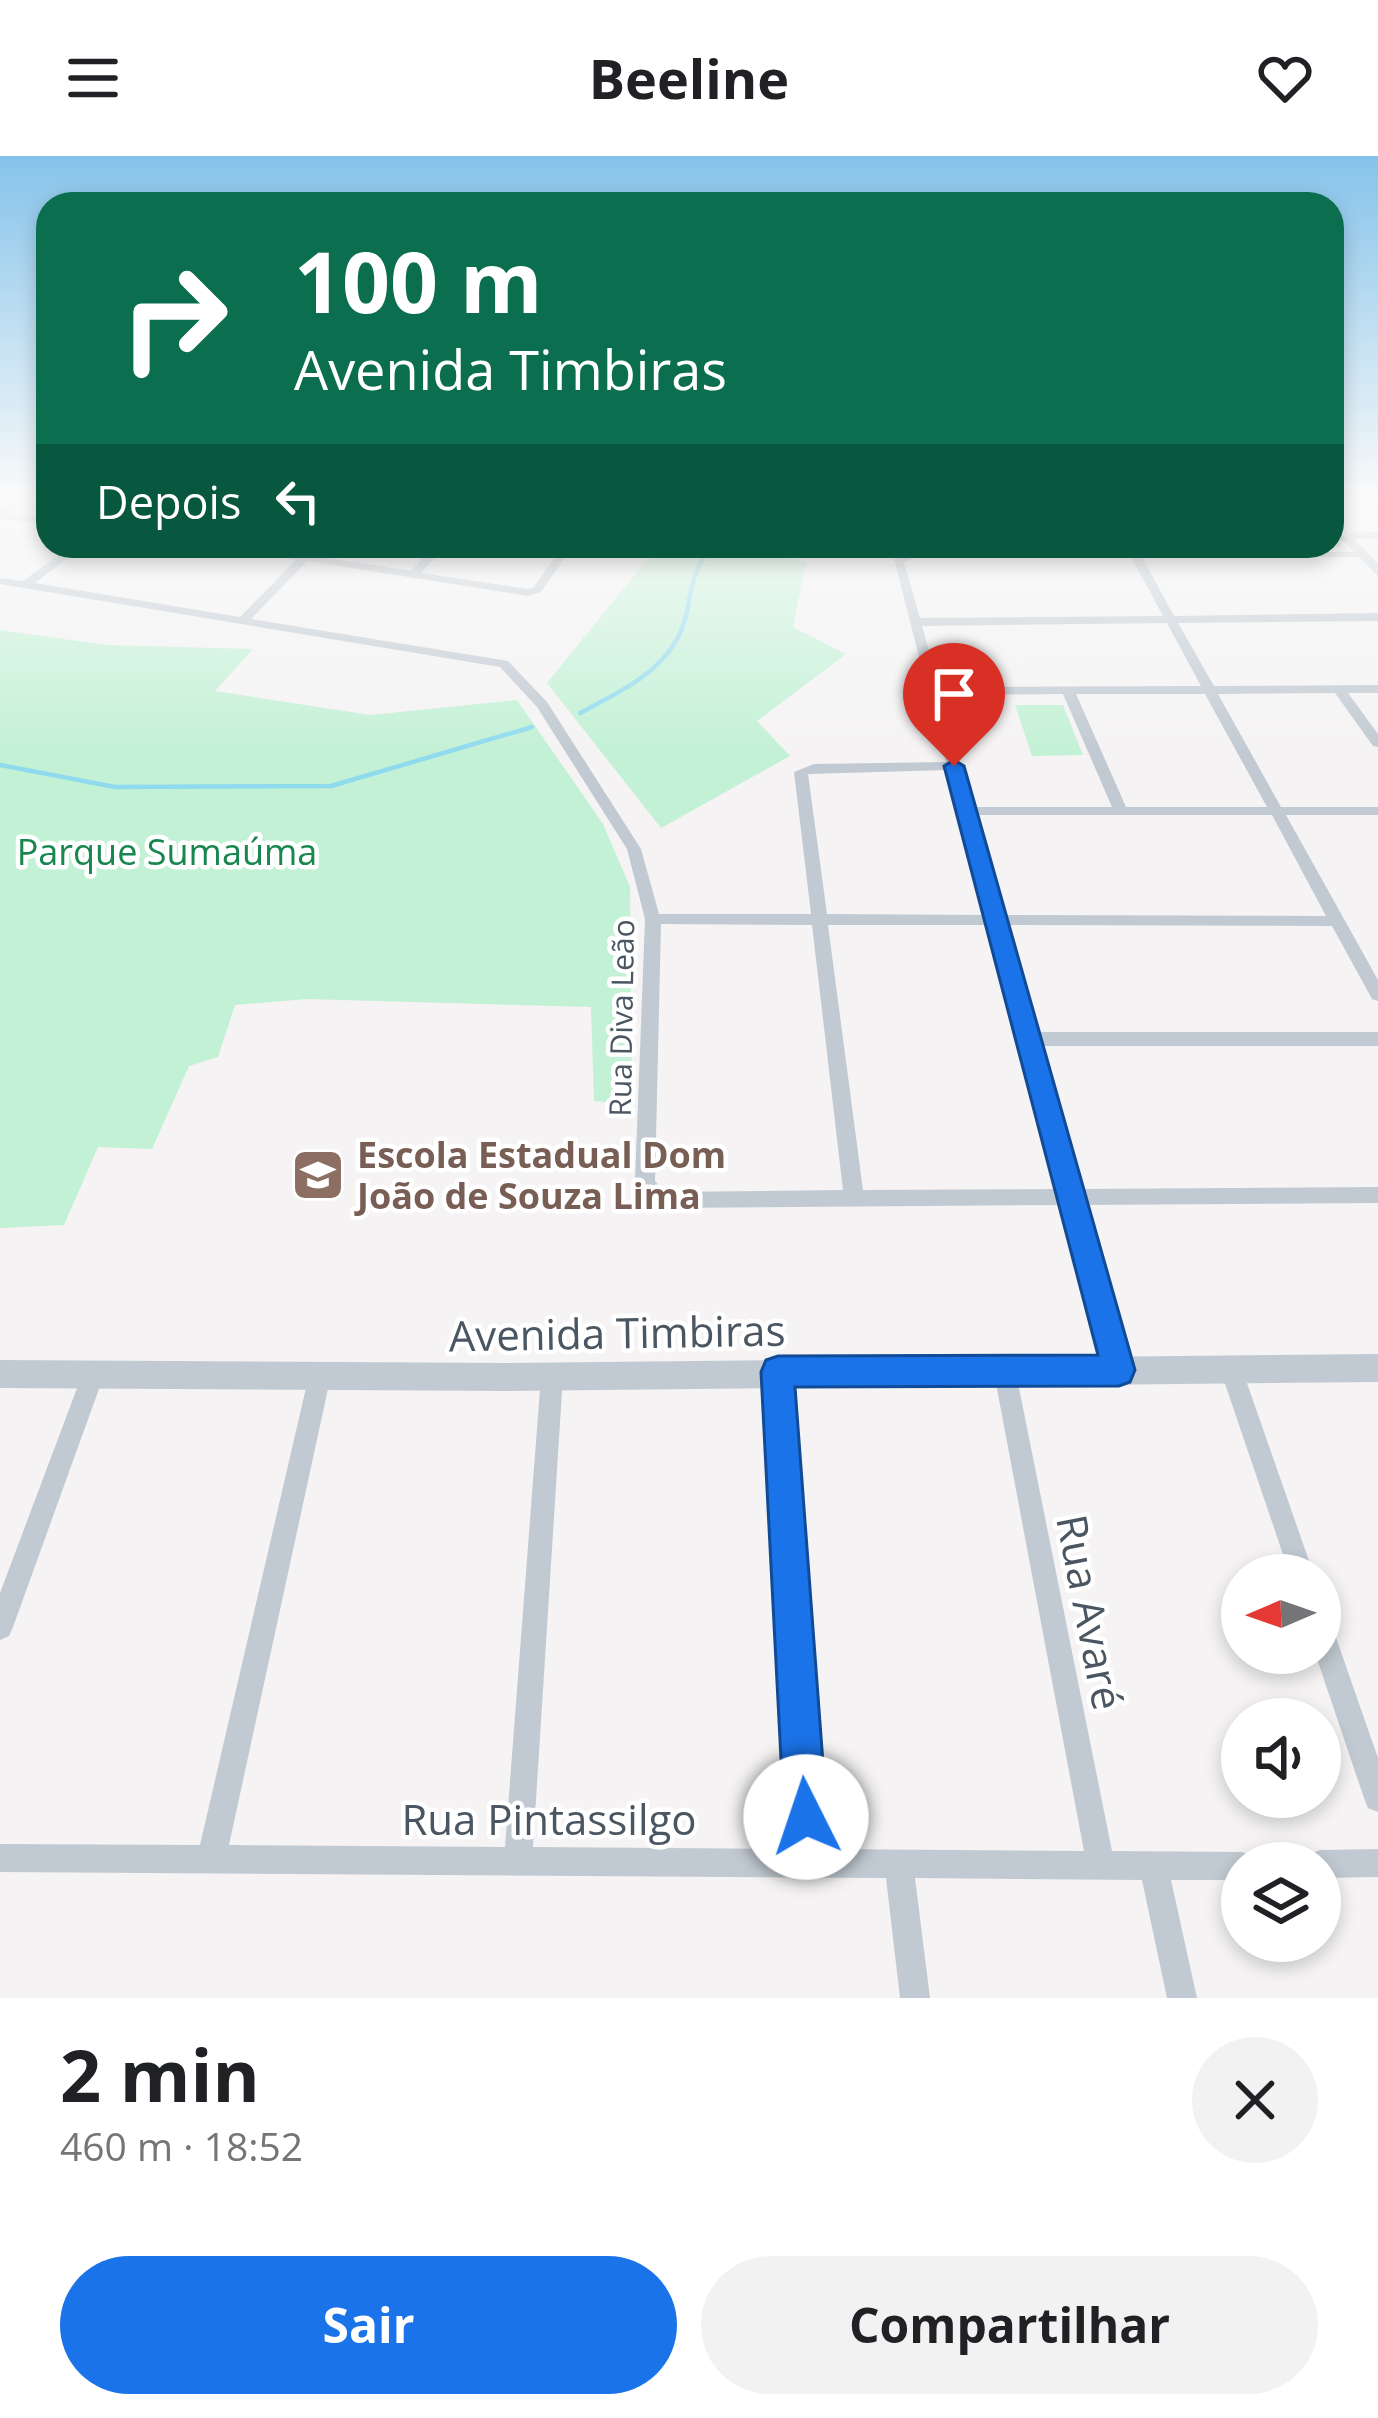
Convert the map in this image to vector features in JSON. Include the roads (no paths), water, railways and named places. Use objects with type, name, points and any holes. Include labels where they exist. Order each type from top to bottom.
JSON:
[{"type":"street","name":"Rua Diva Leão","points":[[0,581],[503,664],[542,705],[634,849],[653,920],[645,1181],[650,1192],[662,1200],[854,1199]]},
{"type":"street","points":[[26,585],[31,581]]},
{"type":"street","points":[[244,619],[281,581]]},
{"type":"street","points":[[450,581],[526,593],[537,590],[543,581]]},
{"type":"street","points":[[904,581],[1119,1370]]},
{"type":"street","points":[[1150,581],[1378,995]]},
{"type":"street","points":[[916,622],[1378,617]]},
{"type":"street","points":[[1339,689],[1378,743]]},
{"type":"street","points":[[934,691],[1378,689]]},
{"type":"street","points":[[1068,690],[1121,811]]},
{"type":"street","points":[[954,766],[801,772],[854,1199],[1378,1196]]},
{"type":"street","points":[[966,811],[1378,811]]},
{"type":"street","points":[[653,920],[1337,921]]},
{"type":"street","points":[[1028,1039],[1378,1039]]},
{"type":"street","name":"Avenida Timbiras","points":[[0,1374],[551,1376],[1378,1368]]},
{"type":"street","points":[[1231,1369],[1294,1554]]},
{"type":"street","points":[[778,1372],[808,1862]]},
{"type":"street","name":"Rua Avaré","points":[[1005,1373],[1101,1866]]},
{"type":"street","points":[[0,1627],[93,1375]]},
{"type":"street","points":[[211,1861],[320,1375]]},
{"type":"street","points":[[518,1859],[551,1376]]},
{"type":"street","points":[[1335,1674],[1378,1798]]},
{"type":"street","name":"Rua Pintassilgo","points":[[0,1858],[1221,1866]]},
{"type":"street","points":[[1341,1864],[1378,1863]]},
{"type":"street","points":[[899,1864],[914,1998]]},
{"type":"street","points":[[1154,1868],[1182,1998]]},
{"type":"waterway","points":[[580,713],[634,683],[669,652],[683,627],[693,581]]},
{"type":"waterway","points":[[0,765],[115,787],[331,786],[532,727]]},
{"type":"place","name":"Escola Estadual Dom João de Souza Lima","points":[[318,1175]]},
{"type":"park label","name":"Parque Sumaúma","points":[[167,851]]}]
